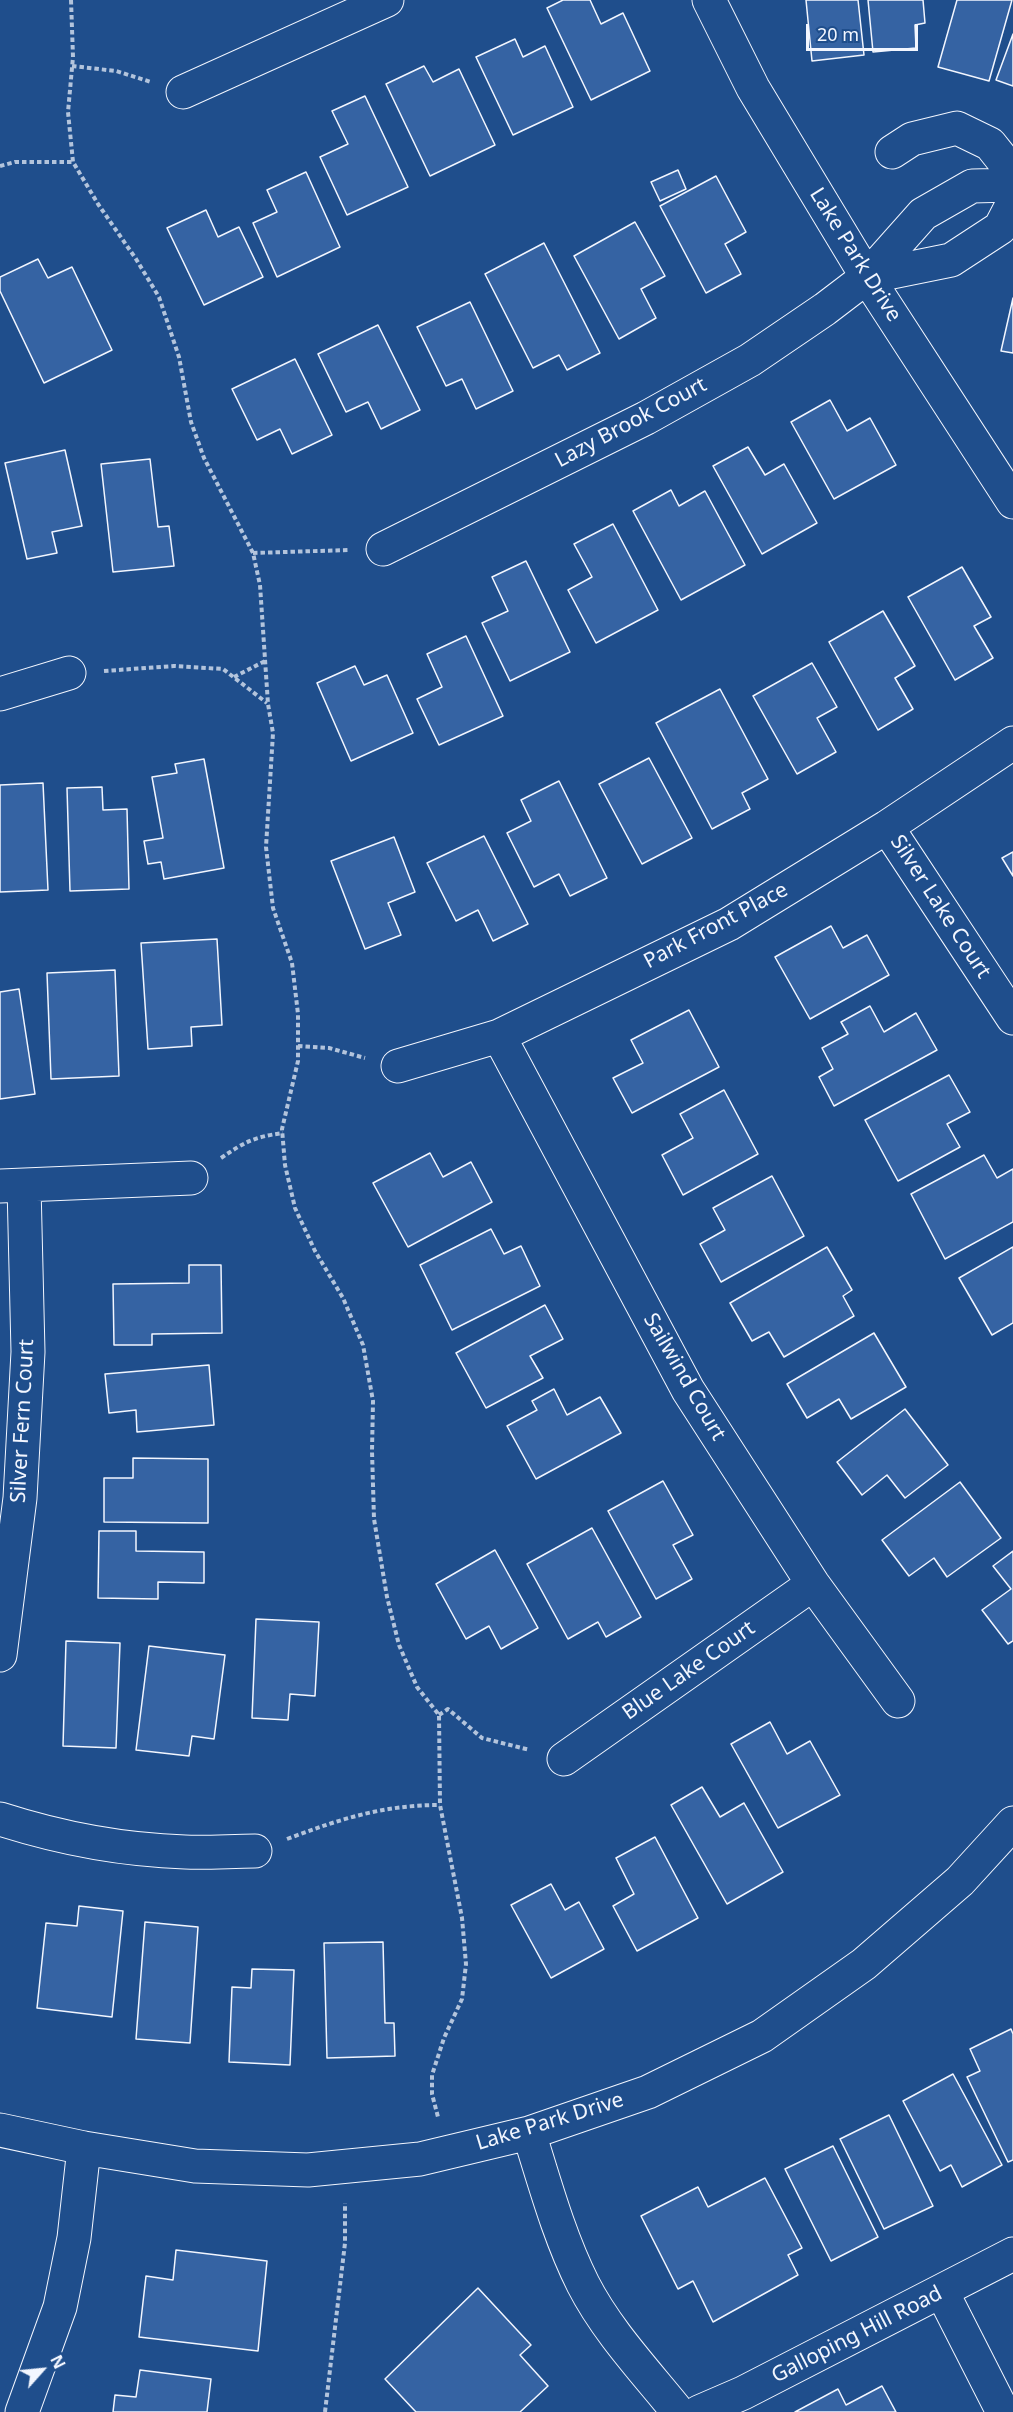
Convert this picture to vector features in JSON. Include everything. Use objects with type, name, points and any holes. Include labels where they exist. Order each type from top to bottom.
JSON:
[{"type":"street","points":[[183,92],[387,0]]},
{"type":"street","name":"Lake Park Drive","points":[[709,0],[753,88],[867,277],[1013,502]]},
{"type":"street","points":[[891,152],[912,139],[957,128],[990,144],[1013,173]]},
{"type":"street","points":[[867,277],[923,214],[972,186],[1013,185]]},
{"type":"street","points":[[953,197],[979,242]]},
{"type":"street","points":[[867,277],[951,260],[1000,228],[1013,203]]},
{"type":"street","name":"Lazy Brook Court","points":[[383,549],[646,418],[750,360],[867,277]]},
{"type":"street","points":[[0,694],[69,673]]},
{"type":"street","name":"Park Front Place","points":[[398,1066],[499,1036],[729,924],[887,827],[1013,743]]},
{"type":"street","name":"Silver Lake Court","points":[[887,827],[1013,1018]]},
{"type":"street","name":"Sailwind Court","points":[[499,1036],[688,1390],[813,1584],[898,1701]]},
{"type":"street","points":[[12,1186],[191,1178]]},
{"type":"street","name":"Silver Fern Court","points":[[0,1655],[21,1498],[28,1352],[12,1186]]},
{"type":"street","name":"Blue Lake Court","points":[[564,1759],[813,1584]]},
{"type":"street","points":[[0,1819],[39,1832],[115,1846],[185,1852],[255,1851]]},
{"type":"street","name":"Lake Park Drive","points":[[0,2130],[84,2148],[195,2166],[308,2170],[420,2159],[529,2133],[648,2092],[762,2036],[864,1964],[960,1881],[1013,1823]]},
{"type":"street","points":[[529,2133],[560,2233],[583,2285],[612,2330],[678,2412]]},
{"type":"street","points":[[22,2412],[60,2307],[74,2238],[84,2148]]},
{"type":"street","name":"Galloping Hill Road","points":[[699,2412],[743,2393],[1013,2254]]},
{"type":"street","points":[[942,2292],[1003,2412]]},
{"type":"path","points":[[71,0],[72,66],[68,112],[73,162],[159,297],[179,357],[190,422],[204,458],[253,553],[260,585],[268,704],[273,733],[266,847],[273,908],[292,963],[298,1014],[298,1061],[283,1133],[285,1165],[295,1208],[315,1251],[344,1298],[363,1345],[373,1401],[374,1519],[387,1598],[399,1645],[417,1687],[438,1715],[440,1805],[462,1918],[466,1964],[462,1999],[444,2038],[432,2074],[432,2094],[447,2153]]},
{"type":"path","points":[[72,66],[116,71],[183,92]]},
{"type":"path","points":[[0,166],[15,162],[73,162]]},
{"type":"path","points":[[253,553],[383,549]]},
{"type":"path","points":[[234,677],[265,661]]},
{"type":"path","points":[[69,673],[174,666],[223,669],[268,704]]},
{"type":"path","points":[[298,1046],[329,1048],[398,1066]]},
{"type":"path","points":[[191,1178],[247,1140],[258,1136],[283,1133]]},
{"type":"path","points":[[438,1715],[448,1709],[482,1738],[564,1759]]},
{"type":"path","points":[[255,1851],[366,1813],[407,1805],[440,1805]]},
{"type":"path","points":[[325,2412],[345,2243],[342,2166]]},
{"type":"building","points":[[563,0],[590,0],[601,24],[623,13],[650,71],[591,100],[547,8]]},
{"type":"building","points":[[806,0],[858,0],[864,55],[812,61]]},
{"type":"building","points":[[868,0],[923,0],[925,23],[915,25],[916,48],[873,52]]},
{"type":"building","points":[[957,0],[1012,0],[989,81],[938,67]]},
{"type":"building","points":[[1013,34],[1013,86],[996,80]]},
{"type":"building","points":[[515,39],[523,57],[545,46],[573,107],[513,135],[476,57]]},
{"type":"building","points":[[424,66],[433,82],[459,69],[495,145],[430,176],[386,84]]},
{"type":"building","points":[[365,96],[408,187],[347,215],[320,157],[348,144],[332,111]]},
{"type":"building","points":[[678,170],[686,189],[660,201],[651,182]]},
{"type":"building","points":[[306,172],[340,247],[277,277],[253,223],[277,212],[267,190]]},
{"type":"building","points":[[716,176],[746,232],[725,244],[741,274],[706,293],[660,206]]},
{"type":"building","points":[[206,210],[218,237],[239,227],[263,277],[204,305],[167,228]]},
{"type":"building","points":[[635,222],[665,276],[641,289],[656,318],[619,339],[574,256]]},
{"type":"building","points":[[544,243],[600,353],[567,370],[559,355],[533,368],[485,274]]},
{"type":"building","points":[[38,259],[48,278],[72,267],[112,350],[44,383],[0,291],[0,277]]},
{"type":"building","points":[[1013,298],[1013,353],[1001,351]]},
{"type":"building","points":[[470,302],[513,391],[476,409],[462,379],[446,386],[417,327]]},
{"type":"building","points":[[378,325],[420,410],[381,429],[368,402],[346,412],[318,354]]},
{"type":"building","points":[[295,359],[332,435],[292,454],[280,429],[257,440],[232,389]]},
{"type":"building","points":[[830,400],[847,431],[870,418],[896,465],[834,499],[791,422]]},
{"type":"building","points":[[748,447],[765,475],[784,464],[817,523],[762,554],[713,466]]},
{"type":"building","points":[[65,450],[82,526],[52,532],[57,553],[27,559],[5,463]]},
{"type":"building","points":[[150,459],[158,527],[169,526],[174,566],[113,572],[101,464]]},
{"type":"building","points":[[671,490],[679,506],[705,491],[745,565],[681,600],[633,511]]},
{"type":"building","points":[[613,524],[658,610],[596,643],[568,590],[592,577],[574,544]]},
{"type":"building","points":[[526,561],[570,652],[510,681],[482,623],[508,611],[492,577]]},
{"type":"building","points":[[962,567],[991,617],[974,626],[993,658],[955,680],[908,597]]},
{"type":"building","points":[[883,611],[915,666],[895,678],[913,709],[878,730],[829,642]]},
{"type":"building","points":[[466,636],[503,716],[439,745],[417,699],[442,687],[427,654]]},
{"type":"building","points":[[812,663],[837,707],[817,718],[836,752],[797,774],[753,696]]},
{"type":"building","points":[[355,666],[364,685],[387,675],[413,733],[351,761],[317,683]]},
{"type":"building","points":[[720,689],[768,779],[742,793],[750,809],[712,829],[656,723]]},
{"type":"building","points":[[649,758],[692,838],[642,864],[599,784]]},
{"type":"building","points":[[204,759],[224,868],[164,879],[161,862],[148,864],[144,841],[163,838],[152,777],[177,773],[175,764]]},
{"type":"building","points":[[559,781],[607,878],[570,896],[559,874],[534,887],[507,833],[531,821],[521,800]]},
{"type":"building","points":[[43,783],[48,890],[0,892],[0,785]]},
{"type":"building","points":[[102,787],[103,810],[127,809],[129,889],[70,891],[67,788]]},
{"type":"building","points":[[484,836],[528,924],[493,941],[478,910],[456,921],[427,863]]},
{"type":"building","points":[[394,837],[415,892],[388,903],[401,935],[365,949],[331,861]]},
{"type":"building","points":[[1013,852],[1013,876],[1002,858]]},
{"type":"building","points":[[831,926],[843,948],[867,935],[889,975],[810,1019],[775,957]]},
{"type":"building","points":[[217,939],[222,1025],[191,1027],[192,1046],[148,1049],[141,943]]},
{"type":"building","points":[[115,970],[119,1076],[51,1079],[47,973]]},
{"type":"building","points":[[19,989],[35,1094],[0,1099],[0,992]]},
{"type":"building","points":[[870,1006],[884,1032],[916,1013],[937,1050],[834,1106],[819,1077],[833,1069],[822,1048],[848,1034],[841,1022]]},
{"type":"building","points":[[689,1010],[719,1067],[632,1113],[613,1078],[643,1063],[631,1040]]},
{"type":"building","points":[[949,1075],[970,1112],[947,1124],[960,1147],[898,1181],[865,1120]]},
{"type":"building","points":[[724,1090],[758,1154],[683,1195],[662,1155],[693,1138],[680,1114]]},
{"type":"building","points":[[430,1153],[443,1177],[471,1162],[492,1202],[408,1247],[373,1183]]},
{"type":"building","points":[[984,1155],[997,1178],[1013,1169],[1013,1222],[945,1259],[911,1194]]},
{"type":"building","points":[[772,1176],[804,1236],[721,1282],[700,1244],[725,1230],[713,1208]]},
{"type":"building","points":[[491,1229],[504,1254],[521,1246],[540,1286],[452,1330],[420,1265]]},
{"type":"building","points":[[827,1247],[852,1290],[843,1296],[854,1316],[784,1357],[769,1332],[752,1341],[730,1303]]},
{"type":"building","points":[[1013,1247],[1013,1323],[992,1335],[959,1278]]},
{"type":"building","points":[[189,1265],[221,1265],[222,1333],[152,1334],[152,1345],[114,1345],[113,1284],[189,1283]]},
{"type":"building","points":[[545,1305],[563,1339],[530,1356],[543,1378],[486,1408],[456,1353]]},
{"type":"building","points":[[874,1333],[906,1387],[851,1419],[839,1399],[807,1418],[787,1384]]},
{"type":"building","points":[[209,1365],[214,1425],[137,1432],[136,1410],[109,1413],[105,1374]]},
{"type":"building","points":[[554,1389],[567,1415],[600,1397],[621,1433],[536,1479],[507,1426],[537,1410],[532,1401]]},
{"type":"building","points":[[905,1409],[948,1465],[905,1498],[887,1475],[862,1495],[837,1462]]},
{"type":"building","points":[[133,1458],[208,1459],[208,1523],[104,1522],[104,1478],[133,1478]]},
{"type":"building","points":[[663,1481],[693,1535],[673,1545],[692,1579],[656,1599],[608,1511]]},
{"type":"building","points":[[960,1482],[1001,1538],[947,1577],[934,1558],[909,1576],[882,1540]]},
{"type":"building","points":[[592,1528],[641,1617],[606,1637],[598,1622],[568,1639],[527,1564]]},
{"type":"building","points":[[99,1531],[136,1531],[136,1551],[204,1552],[204,1583],[158,1582],[158,1599],[98,1598]]},
{"type":"building","points":[[495,1550],[538,1628],[501,1649],[489,1626],[466,1639],[436,1584]]},
{"type":"building","points":[[1013,1551],[1013,1641],[1008,1644],[982,1610],[1011,1589],[993,1566]]},
{"type":"building","points":[[256,1619],[319,1622],[315,1696],[290,1694],[288,1720],[252,1718]]},
{"type":"building","points":[[66,1641],[120,1643],[116,1748],[63,1746]]},
{"type":"building","points":[[149,1646],[225,1655],[214,1739],[192,1736],[189,1756],[136,1750]]},
{"type":"building","points":[[770,1722],[787,1754],[810,1741],[840,1795],[778,1828],[731,1744]]},
{"type":"building","points":[[702,1787],[720,1817],[744,1803],[783,1872],[727,1904],[671,1805]]},
{"type":"building","points":[[655,1837],[698,1918],[637,1951],[613,1906],[634,1894],[616,1858]]},
{"type":"building","points":[[551,1884],[565,1910],[579,1902],[604,1949],[551,1978],[511,1905]]},
{"type":"building","points":[[79,1906],[123,1911],[112,2017],[37,2008],[46,1923],[77,1926]]},
{"type":"building","points":[[145,1922],[198,1927],[190,2043],[136,2039]]},
{"type":"building","points":[[383,1942],[385,2023],[394,2023],[395,2056],[327,2058],[324,1943]]},
{"type":"building","points":[[252,1969],[294,1970],[290,2065],[229,2062],[232,1987],[251,1988]]},
{"type":"building","points":[[1011,2029],[1013,2034],[1013,2160],[1008,2162],[967,2077],[980,2071],[970,2049]]},
{"type":"building","points":[[953,2074],[1002,2165],[962,2187],[951,2165],[940,2171],[903,2101]]},
{"type":"building","points":[[889,2115],[933,2206],[884,2229],[840,2139]]},
{"type":"building","points":[[833,2146],[878,2237],[831,2261],[785,2169]]},
{"type":"building","points":[[765,2178],[802,2248],[788,2255],[798,2275],[713,2322],[693,2281],[678,2289],[641,2216],[698,2187],[708,2207]]},
{"type":"building","points":[[176,2250],[267,2261],[258,2351],[139,2337],[146,2276],[173,2280]]},
{"type":"building","points":[[478,2288],[531,2345],[520,2355],[548,2386],[520,2412],[416,2412],[385,2379]]},
{"type":"building","points":[[140,2370],[211,2379],[207,2412],[113,2412],[115,2395],[136,2397]]},
{"type":"building","points":[[882,2386],[896,2412],[795,2412],[838,2389],[846,2405]]}]
